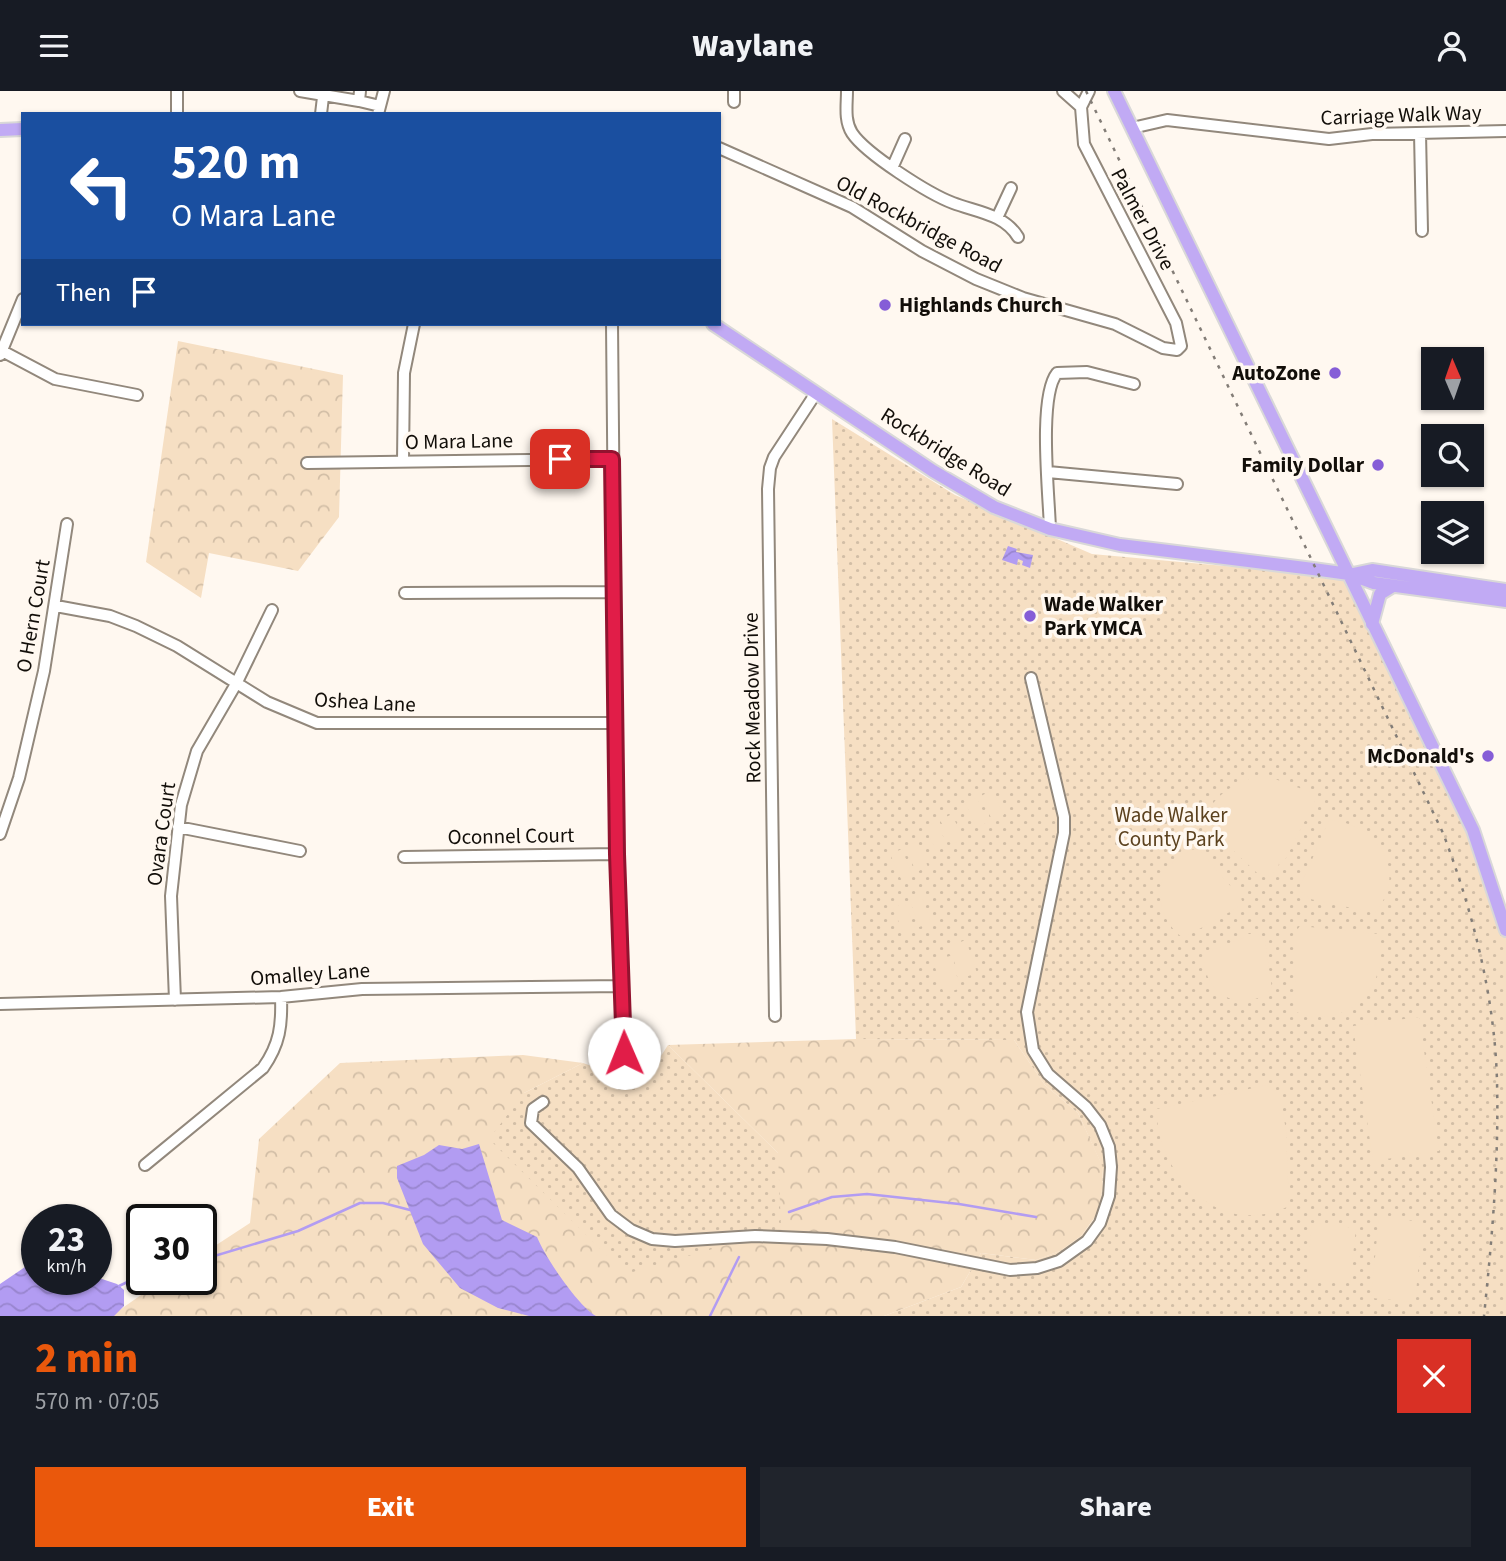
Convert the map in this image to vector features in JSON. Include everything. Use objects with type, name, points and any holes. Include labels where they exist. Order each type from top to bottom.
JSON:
[{"type":"main road","points":[[1114,91],[1473,830],[1506,929]]},
{"type":"main road","points":[[0,130],[21,129]]},
{"type":"main road","name":"Rockbridge Road","points":[[716,326],[994,507],[1050,529],[1120,545],[1349,574],[1394,586],[1506,601]]},
{"type":"main road","name":"Rockbridge Road","points":[[1349,574],[1373,570],[1506,590]]},
{"type":"main road","points":[[1372,624],[1380,594],[1394,586]]},
{"type":"street","points":[[177,91],[177,112]]},
{"type":"street","points":[[300,91],[323,97],[360,96],[380,112],[384,91]]},
{"type":"street","points":[[847,91],[846,111],[852,133],[865,147],[930,193],[997,218],[1011,226],[1018,237]]},
{"type":"street","points":[[1063,91],[1080,107],[1089,91]]},
{"type":"street","points":[[321,112],[323,97]]},
{"type":"street","name":"Palmer Drive","points":[[1080,107],[1084,143],[1176,323],[1181,346]]},
{"type":"street","name":"Carriage Walk Way","points":[[1132,128],[1167,120],[1329,139],[1373,134],[1506,131]]},
{"type":"street","points":[[1420,133],[1422,231]]},
{"type":"street","points":[[893,166],[905,139]]},
{"type":"street","name":"Old Rockbridge Road","points":[[721,149],[852,207],[922,251],[976,279],[1023,298],[1115,324],[1172,351],[1181,346]]},
{"type":"street","points":[[997,218],[1011,188]]},
{"type":"street","points":[[21,304],[1,353],[55,379],[137,395]]},
{"type":"street","points":[[403,461],[404,373],[414,326]]},
{"type":"street","points":[[612,326],[617,854],[624,1053]]},
{"type":"street","points":[[1050,529],[1048,393],[1057,373],[1087,372],[1134,384]]},
{"type":"street","name":"Rock Meadow Drive","points":[[775,1016],[769,468],[816,393]]},
{"type":"street","name":"O Mara Lane","points":[[307,463],[612,459]]},
{"type":"street","points":[[1048,471],[1177,484]]},
{"type":"street","name":"O Hern Court","points":[[0,834],[32,727],[68,524]]},
{"type":"street","points":[[405,593],[615,592]]},
{"type":"street","name":"Oshea Lane","points":[[55,606],[110,616],[136,626],[177,646],[236,684],[295,716],[328,724],[617,723]]},
{"type":"street","name":"Ovara Court","points":[[176,1000],[171,896],[178,827],[187,779],[197,751],[236,684],[272,610]]},
{"type":"street","points":[[543,1102],[533,1109],[531,1123],[579,1168],[611,1215],[631,1230],[653,1239],[675,1241],[755,1236],[827,1239],[895,1248],[1010,1270],[1048,1265],[1078,1249],[1094,1233],[1105,1213],[1111,1156],[1105,1135],[1093,1116],[1048,1075],[1033,1050],[1027,1012],[1064,833],[1063,817],[1031,678]]},
{"type":"street","points":[[178,827],[300,851]]},
{"type":"street","name":"Oconnel Court","points":[[404,857],[617,854]]},
{"type":"street","name":"Omalley Lane","points":[[0,1004],[281,997],[362,989],[623,986]]},
{"type":"street","points":[[145,1164],[263,1068],[281,1034],[281,997]]},
{"type":"green space","points":[[178,341],[343,375],[339,517],[298,571],[209,553],[201,598],[146,562]]},
{"type":"green space","name":"Wade Walker County Park","points":[[832,419],[955,495],[1092,554],[1345,577],[1458,808],[1506,923],[1506,1316],[884,1316],[961,1287],[981,1253],[1036,1260],[1060,1251],[1081,1236],[1101,1210],[1103,1168],[1078,1113],[1045,1085],[1014,1040],[856,1039]]},
{"type":"green space","points":[[1249,779],[1275,779],[1318,795],[1284,862],[1279,863],[1278,870],[1269,876],[1257,873],[1203,822],[1210,807],[1221,795]]},
{"type":"green space","points":[[992,790],[1004,815],[992,820],[981,796]]},
{"type":"green space","points":[[977,798],[988,822],[977,828],[965,803]]},
{"type":"green space","points":[[952,814],[963,839],[952,844],[940,820]]},
{"type":"green space","points":[[1329,820],[1347,823],[1362,830],[1384,852],[1389,866],[1389,881],[1385,897],[1375,913],[1310,899],[1301,892],[1300,884]]},
{"type":"green space","points":[[936,822],[948,846],[936,851],[925,827]]},
{"type":"green space","points":[[917,842],[928,867],[916,872],[905,847]]},
{"type":"green space","points":[[1198,848],[1233,889],[1239,892],[1242,901],[1237,908],[1183,938],[1164,915],[1161,888],[1172,863],[1183,854]]},
{"type":"green space","points":[[902,849],[912,874],[901,879],[890,854]]},
{"type":"green space","points":[[922,897],[931,923],[919,927],[910,901]]},
{"type":"green space","points":[[905,903],[915,929],[903,933],[893,907]]},
{"type":"green space","points":[[1300,926],[1378,934],[1381,953],[1379,970],[1372,986],[1361,1000],[1348,1010],[1332,1016],[1314,1017],[1296,1012],[1295,945],[1291,938]]},
{"type":"green space","points":[[1247,934],[1258,934],[1265,940],[1272,989],[1248,1001],[1225,996],[1216,989],[1205,967],[1205,953],[1246,937]]},
{"type":"green space","points":[[966,940],[977,973],[960,979],[949,946]]},
{"type":"green space","points":[[950,956],[961,988],[944,994],[933,961]]},
{"type":"green space","points":[[1419,1017],[1439,1151],[1373,1161],[1353,1026]]},
{"type":"green space","points":[[856,1039],[1014,1040],[1045,1085],[1078,1113],[1103,1167],[1101,1209],[1081,1236],[1060,1251],[1036,1260],[981,1253],[961,1287],[884,1316],[111,1316],[141,1295],[217,1295],[217,1245],[250,1223],[259,1139],[340,1063],[523,1055],[583,1063],[524,1093],[778,1153],[668,1045]]},
{"type":"green space","points":[[668,1045],[778,1153],[781,1229],[626,1274],[489,1139],[524,1093],[583,1063],[643,1084]]},
{"type":"green space","points":[[1267,1085],[1280,1093],[1286,1131],[1289,1206],[1264,1214],[1240,1214],[1217,1208],[1197,1195],[1180,1178],[1167,1157],[1159,1134],[1157,1109]]},
{"type":"green space","points":[[1379,1217],[1423,1222],[1415,1302],[1371,1298]]},
{"type":"green space","points":[[1312,1223],[1356,1228],[1350,1283],[1307,1279]]},
{"type":"water","points":[[1008,546],[1017,549],[1016,552],[1033,555],[1030,568],[1022,565],[1023,561],[1018,559],[1017,565],[1002,560]]},
{"type":"water","points":[[479,1144],[502,1220],[537,1237],[563,1280],[580,1302],[596,1316],[529,1316],[498,1308],[460,1288],[423,1244],[397,1178],[397,1166],[424,1155],[439,1145],[462,1149]]},
{"type":"water","points":[[21,1270],[21,1295],[112,1295],[112,1282],[124,1290],[124,1306],[114,1316],[0,1316],[0,1284]]},
{"type":"waterway","points":[[789,1212],[832,1197],[867,1194],[959,1204],[1036,1217]]},
{"type":"waterway","points":[[217,1255],[298,1231],[360,1203],[383,1203],[410,1210]]},
{"type":"waterway","points":[[710,1316],[739,1257]]},
{"type":"waterway","points":[[119,1286],[126,1283]]},
{"type":"railway","points":[[1086,91],[1443,833],[1464,893],[1487,987],[1497,1082],[1496,1170],[1484,1316]]},
{"type":"place","name":"Highlands Church","points":[[885,305]]},
{"type":"place","name":"AutoZone","points":[[1335,373]]},
{"type":"place","name":"Family Dollar","points":[[1378,465]]},
{"type":"place","name":"Wade Walker Park YMCA","points":[[1030,616]]},
{"type":"place","name":"McDonald's","points":[[1488,756]]},
{"type":"route","points":[[560,459],[612,459],[617,854],[624,1053]]}]
